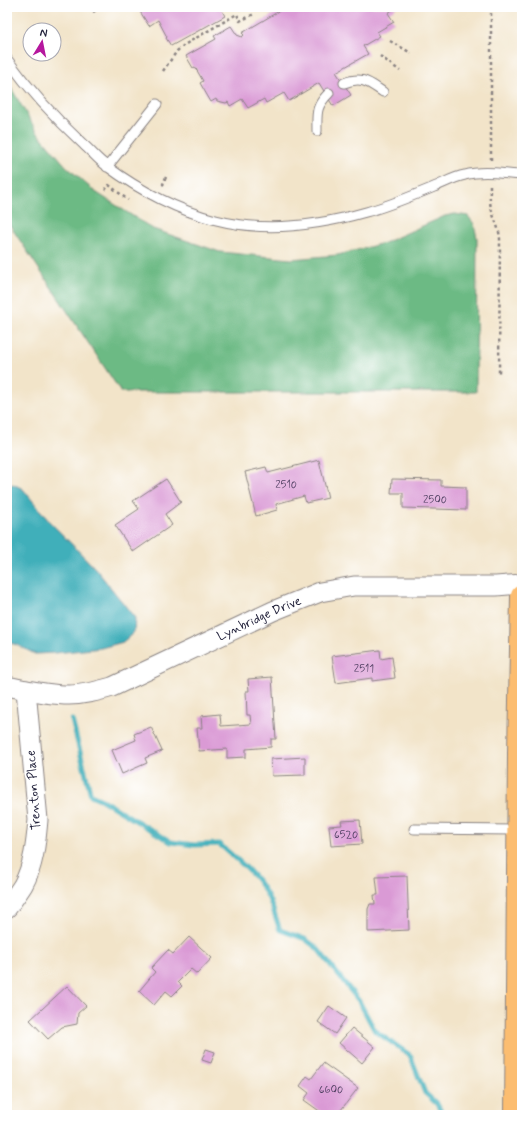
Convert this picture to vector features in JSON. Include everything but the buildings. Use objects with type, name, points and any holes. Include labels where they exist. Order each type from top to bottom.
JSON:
[{"type":"main road","points":[[516,1115],[518,830],[522,596]]},
{"type":"street","name":"Lynbridge Drive","points":[[7,686],[26,690],[70,695],[92,693],[112,687],[273,611],[320,592],[354,586],[496,586],[522,584]]},
{"type":"street","name":"Trenton Place","points":[[7,908],[23,884],[28,872],[37,836],[38,820],[26,690]]},
{"type":"lane","points":[[7,59],[24,84],[61,124],[107,167],[142,190],[183,209],[216,220],[262,226],[313,225],[342,219],[372,210],[465,175],[490,172],[522,176]]},
{"type":"lane","points":[[344,83],[353,79],[362,79],[383,92]]},
{"type":"lane","points":[[317,131],[317,114],[321,101],[329,93]]},
{"type":"lane","points":[[107,167],[157,104]]},
{"type":"lane","points":[[414,829],[518,830]]},
{"type":"path","points":[[94,12],[102,7]]},
{"type":"path","points":[[240,7],[242,11]]},
{"type":"path","points":[[163,70],[177,50],[249,7]]},
{"type":"path","points":[[491,7],[491,156]]},
{"type":"path","points":[[237,14],[240,21],[254,14]]},
{"type":"path","points":[[390,41],[411,53]]},
{"type":"path","points":[[380,56],[400,71]]},
{"type":"path","points":[[166,176],[163,184],[170,187]]},
{"type":"path","points":[[105,190],[108,185],[128,200]]},
{"type":"path","points":[[490,189],[492,211],[500,229],[499,373]]},
{"type":"green space","points":[[7,81],[37,132],[66,166],[94,191],[153,229],[220,252],[291,259],[338,255],[384,243],[445,216],[455,214],[468,216],[474,224],[477,238],[476,392],[121,392],[7,221]]},
{"type":"water","points":[[13,484],[23,489],[49,521],[95,568],[135,618],[134,632],[123,642],[101,648],[35,654],[7,642],[7,486]]},
{"type":"waterway","points":[[72,720],[91,795],[102,800],[171,842],[194,845],[219,844],[240,862],[258,882],[268,897],[280,930],[305,939],[317,948],[359,1001],[375,1031],[410,1055],[425,1093],[437,1104],[443,1115]]}]
